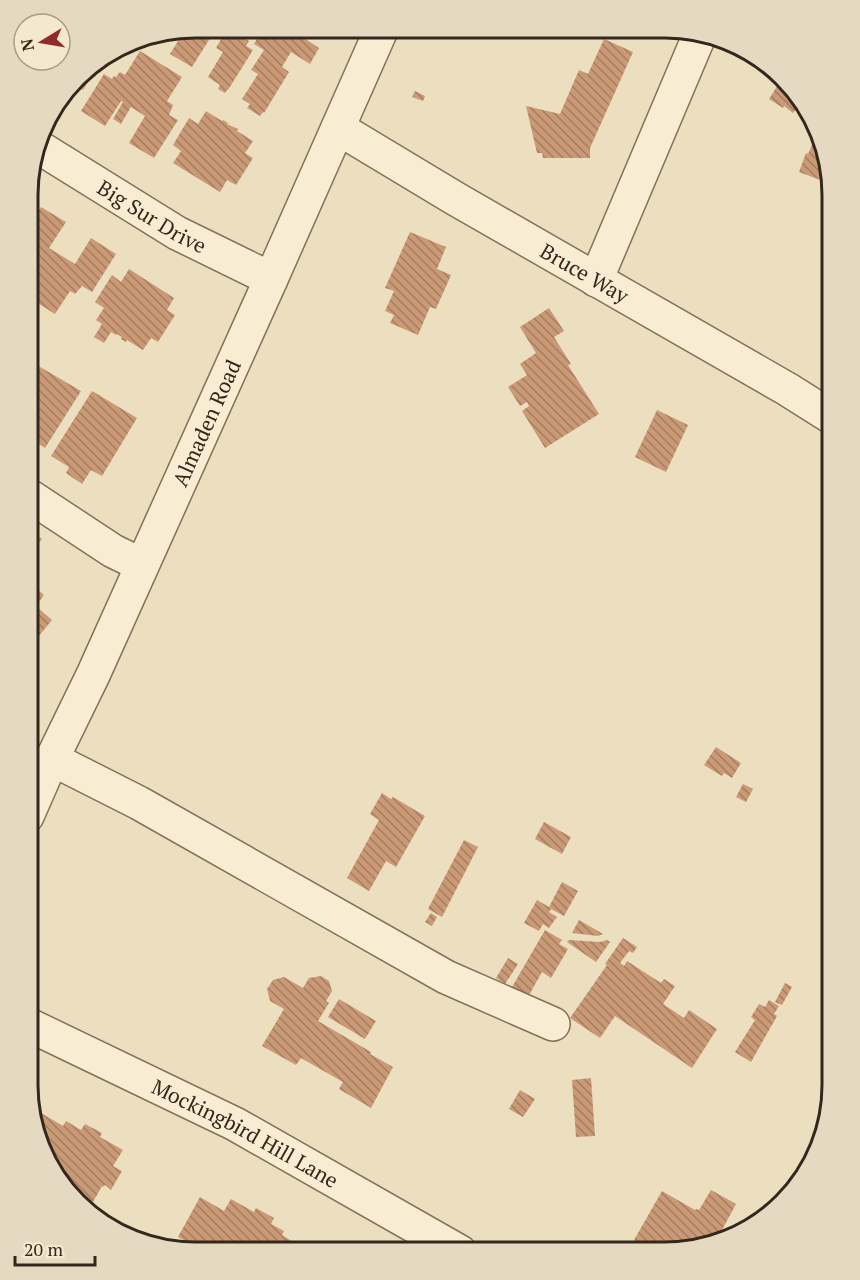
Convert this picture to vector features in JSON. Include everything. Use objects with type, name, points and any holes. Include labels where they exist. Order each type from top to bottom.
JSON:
[{"type":"street","name":"Almaden Road","points":[[38,791],[93,675],[272,279],[378,38]]},
{"type":"street","points":[[596,280],[697,41]]},
{"type":"street","name":"Bruce Way","points":[[338,128],[822,411]]},
{"type":"street","name":"Big Sur Drive","points":[[44,150],[177,233],[272,279]]},
{"type":"street","points":[[38,502],[113,551],[142,565]]},
{"type":"street","points":[[52,759],[139,803],[446,977],[553,1024]]},
{"type":"street","name":"Mockingbird Hill Lane","points":[[38,1029],[235,1124],[442,1242]]},
{"type":"building","points":[[210,38],[192,67],[170,54],[179,39]]},
{"type":"building","points":[[222,38],[246,38],[249,41],[246,46],[253,50],[225,93],[218,89],[220,85],[208,77],[223,52],[216,48]]},
{"type":"building","points":[[258,38],[304,38],[319,48],[310,64],[291,52],[282,67],[289,72],[260,116],[247,108],[250,104],[242,99],[258,74],[251,70],[264,50],[254,44]]},
{"type":"building","points":[[604,39],[633,52],[590,148],[590,158],[543,158],[542,153],[537,153],[526,106],[560,114],[579,70],[588,74]]},
{"type":"building","points":[[140,51],[182,77],[167,101],[173,105],[169,115],[178,120],[154,158],[129,143],[145,116],[131,107],[121,124],[113,119],[123,102],[121,101],[105,126],[81,111],[104,74],[112,79],[120,72],[125,75]]},
{"type":"building","points":[[93,75],[83,90],[79,88]]},
{"type":"building","points":[[778,84],[796,109],[793,113],[769,99]]},
{"type":"building","points":[[415,91],[425,96],[423,101],[412,97]]},
{"type":"building","points":[[206,111],[238,129],[237,131],[253,141],[245,153],[253,158],[236,185],[227,180],[220,192],[173,163],[181,151],[173,145],[189,118],[198,124]]},
{"type":"building","points":[[813,142],[821,180],[799,172],[806,153],[808,154]]},
{"type":"building","points":[[41,207],[66,222],[49,248],[75,264],[91,238],[116,254],[92,292],[82,286],[75,294],[70,291],[55,314],[38,303],[38,212]]},
{"type":"building","points":[[410,232],[446,247],[437,269],[451,275],[436,309],[430,307],[418,335],[390,323],[394,315],[385,311],[394,291],[385,288]]},
{"type":"building","points":[[129,269],[174,298],[167,310],[175,315],[158,342],[151,338],[143,350],[111,332],[104,343],[94,337],[102,324],[96,320],[104,308],[95,302],[112,275],[121,282]]},
{"type":"building","points":[[549,308],[564,331],[554,337],[571,364],[568,365],[599,414],[545,448],[522,411],[529,406],[527,402],[520,406],[508,387],[527,375],[520,364],[536,353],[520,327]]},
{"type":"building","points":[[38,366],[81,391],[45,448],[38,443]]},
{"type":"building","points":[[92,391],[137,418],[102,476],[91,470],[82,484],[66,473],[69,467],[51,456]]},
{"type":"building","points":[[657,410],[688,425],[666,472],[635,457]]},
{"type":"building","points":[[38,590],[44,595],[38,603]]},
{"type":"building","points":[[38,608],[52,620],[38,637]]},
{"type":"building","points":[[716,747],[741,763],[732,778],[724,773],[722,776],[704,765]]},
{"type":"building","points":[[743,784],[753,789],[746,802],[736,797]]},
{"type":"building","points":[[382,793],[425,816],[396,867],[386,861],[369,891],[347,878],[379,820],[370,814]]},
{"type":"building","points":[[544,822],[571,837],[562,854],[535,839]]},
{"type":"building","points":[[464,840],[478,847],[442,917],[428,909]]},
{"type":"building","points":[[562,882],[578,891],[564,916],[551,909],[549,912],[557,917],[549,928],[543,924],[539,931],[524,923],[537,900],[549,907]]},
{"type":"building","points":[[431,913],[437,917],[432,926],[425,922]]},
{"type":"building","points":[[579,920],[603,934],[598,936],[572,933]]},
{"type":"building","points":[[545,930],[562,940],[559,944],[568,949],[551,978],[542,972],[528,997],[512,987]]},
{"type":"building","points":[[623,938],[637,947],[633,953],[629,951],[620,963],[624,966],[627,961],[661,983],[664,979],[675,986],[663,1004],[684,1018],[689,1010],[717,1029],[692,1068],[615,1016],[600,1038],[570,1018]]},
{"type":"building","points":[[569,940],[600,942],[607,940],[610,942],[596,962],[567,942]]},
{"type":"building","points":[[508,958],[518,964],[505,984],[496,978]]},
{"type":"building","points":[[321,976],[329,981],[332,991],[326,1001],[329,1003],[318,1021],[393,1067],[371,1108],[339,1089],[343,1082],[301,1058],[296,1065],[262,1046],[284,1009],[270,1001],[267,989],[273,980],[284,977],[303,988],[309,978]]},
{"type":"building","points":[[785,983],[792,987],[782,1005],[775,1002]]},
{"type":"building","points":[[339,999],[376,1021],[365,1039],[328,1017]]},
{"type":"building","points":[[769,1000],[779,1006],[774,1014],[777,1016],[751,1062],[735,1052],[755,1020],[751,1017],[759,1004],[765,1007]]},
{"type":"building","points":[[591,1078],[595,1136],[576,1137],[572,1080]]},
{"type":"building","points":[[520,1090],[535,1099],[523,1117],[509,1109]]},
{"type":"building","points":[[40,1113],[63,1126],[66,1121],[81,1130],[85,1124],[102,1133],[100,1137],[123,1150],[113,1166],[122,1171],[111,1190],[105,1185],[102,1186],[93,1202],[90,1203],[83,1197],[59,1164],[49,1146]]},
{"type":"building","points":[[711,1190],[736,1204],[721,1233],[686,1241],[638,1242],[634,1240],[662,1191],[695,1210],[699,1210]]},
{"type":"building","points":[[200,1197],[224,1211],[231,1199],[254,1212],[256,1208],[274,1218],[271,1224],[284,1231],[282,1235],[293,1242],[195,1242],[186,1242],[178,1237]]}]
